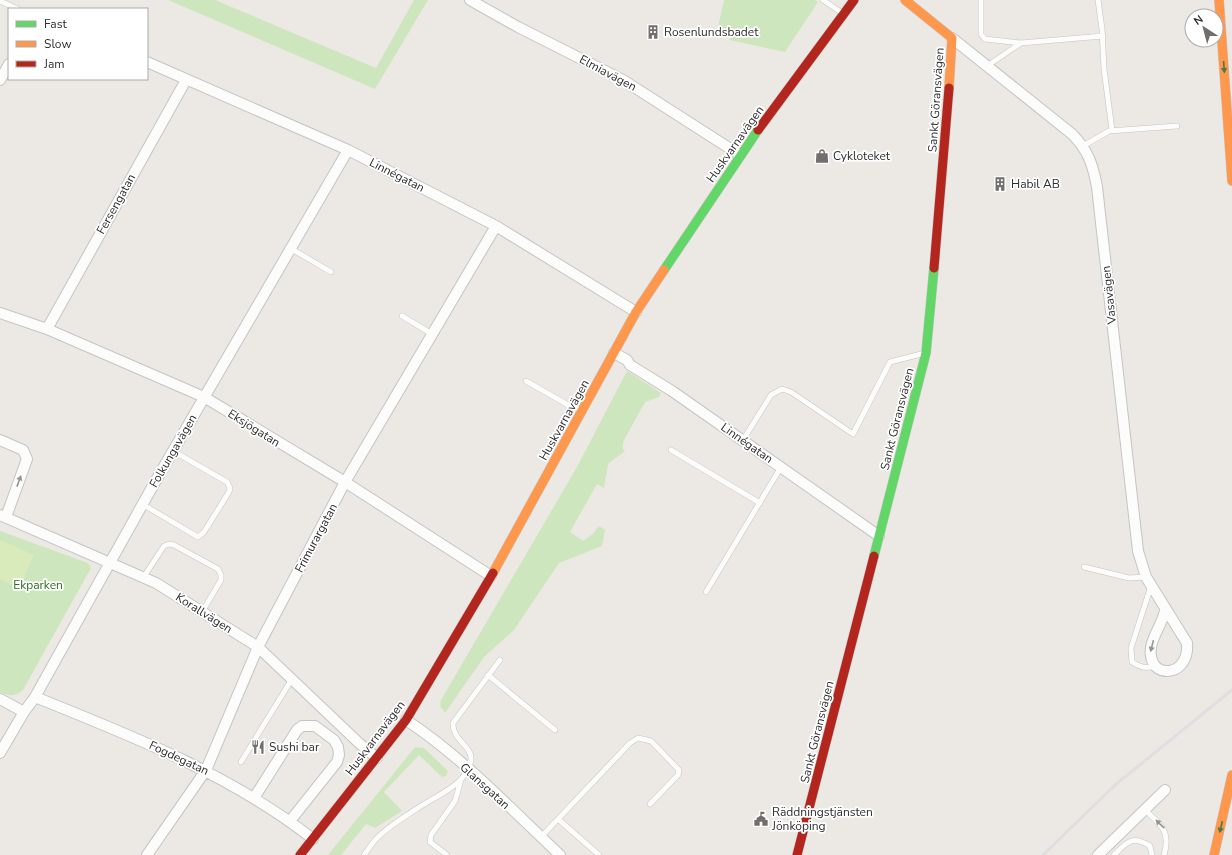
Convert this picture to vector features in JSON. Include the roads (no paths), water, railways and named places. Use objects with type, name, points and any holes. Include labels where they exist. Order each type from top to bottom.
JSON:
[{"type":"main road","name":"Huskvarnavägen","points":[[300,855],[406,720],[492,576],[636,312],[740,155],[854,0]]},
{"type":"main road","points":[[1218,0],[1232,181]]},
{"type":"main road","name":"Sankt Göransvägen","points":[[797,855],[926,353],[943,167],[952,38],[907,1]]},
{"type":"main road","points":[[1214,855],[1232,775]]},
{"type":"street","name":"Elmiavägen","points":[[470,0],[518,27],[623,80],[740,155]]},
{"type":"street","name":"Vasavägen","points":[[952,38],[1072,134],[1083,146],[1094,168],[1138,551],[1149,581],[1165,610],[1187,643],[1188,654],[1184,662],[1176,669],[1163,671],[1155,666]]},
{"type":"street","name":"Linnégatan","points":[[148,62],[348,150],[496,226],[636,312]]},
{"type":"street","points":[[0,80],[8,66]]},
{"type":"street","name":"Fersengatan","points":[[46,329],[186,80]]},
{"type":"street","name":"Folkungavägen","points":[[0,754],[35,696],[142,504],[348,150]]},
{"type":"street","name":"Frimurargatan","points":[[147,855],[206,770],[258,647],[345,482],[496,226]]},
{"type":"street","name":"Eksjögatan","points":[[0,313],[46,329],[204,397],[345,482],[492,576]]},
{"type":"street","name":"Linnégatan","points":[[614,353],[627,360],[630,365],[672,391],[743,440],[879,536]]},
{"type":"street","points":[[0,440],[23,450],[27,459],[3,516]]},
{"type":"street","name":"Korallvägen","points":[[3,516],[156,583],[258,647],[360,744],[377,758]]},
{"type":"street","points":[[1155,666],[1150,656],[1152,644],[1164,620],[1165,610]]},
{"type":"street","name":"Fogdegatan","points":[[35,696],[122,732],[206,770],[290,821],[313,839]]},
{"type":"street","points":[[0,699],[24,712]]},
{"type":"street","name":"Glansgatan","points":[[406,720],[425,732],[560,855]]},
{"type":"street","points":[[254,798],[297,730],[302,726],[315,726],[334,740],[338,747],[337,762],[290,821]]},
{"type":"street","points":[[1098,855],[1165,790]]},
{"type":"lane","points":[[823,0],[844,14]]},
{"type":"lane","points":[[982,0],[981,34],[985,39],[1021,43],[1103,36]]},
{"type":"lane","points":[[1098,0],[1103,36],[1104,69],[1112,130]]},
{"type":"lane","points":[[0,1],[16,8]]},
{"type":"lane","points":[[987,66],[1021,43]]},
{"type":"lane","points":[[1083,146],[1101,134],[1112,130],[1177,126]]},
{"type":"lane","points":[[290,248],[331,272]]},
{"type":"lane","points":[[402,316],[432,334]]},
{"type":"lane","points":[[743,440],[771,395],[782,389],[792,392],[853,434],[890,362],[926,353]]},
{"type":"lane","points":[[526,381],[570,406],[583,410]]},
{"type":"lane","points":[[671,450],[760,503]]},
{"type":"lane","points":[[142,504],[198,536],[204,532],[228,492],[230,488],[227,482],[173,451]]},
{"type":"lane","points":[[706,592],[781,467]]},
{"type":"lane","points":[[144,578],[164,546],[169,544],[174,545],[218,570],[221,575],[220,580],[202,612]]},
{"type":"lane","points":[[1084,567],[1129,578],[1149,581],[1131,648],[1132,662],[1139,667],[1147,668],[1155,666]]},
{"type":"lane","points":[[447,855],[430,842],[431,835],[455,801],[462,779],[468,770],[471,758],[469,753],[455,735],[453,723],[500,660]]},
{"type":"lane","points":[[488,675],[555,730]]},
{"type":"lane","points":[[241,762],[292,679]]},
{"type":"lane","points":[[541,838],[630,743],[638,738],[651,741],[679,770],[678,775],[650,804]]},
{"type":"lane","points":[[364,855],[383,834],[421,806],[442,794],[462,779]]},
{"type":"lane","points":[[1144,809],[1165,829],[1167,844],[1164,855]]},
{"type":"lane","points":[[559,820],[598,855]]},
{"type":"lane","points":[[1114,855],[1131,840],[1140,840],[1150,846],[1152,855]]},
{"type":"railway","points":[[1043,855],[1115,785],[1232,690]]},
{"type":"place","name":"Rosenlundsbadet","points":[[653,32]]},
{"type":"place","name":"Cykloteket","points":[[822,156]]},
{"type":"place","name":"Habil AB","points":[[1000,184]]},
{"type":"place","name":"Sushi bar","points":[[258,747]]},
{"type":"place","name":"Räddningstjänsten Jönköping","points":[[761,819]]},
{"type":"park label","name":"Ekparken","points":[[38,585]]}]
